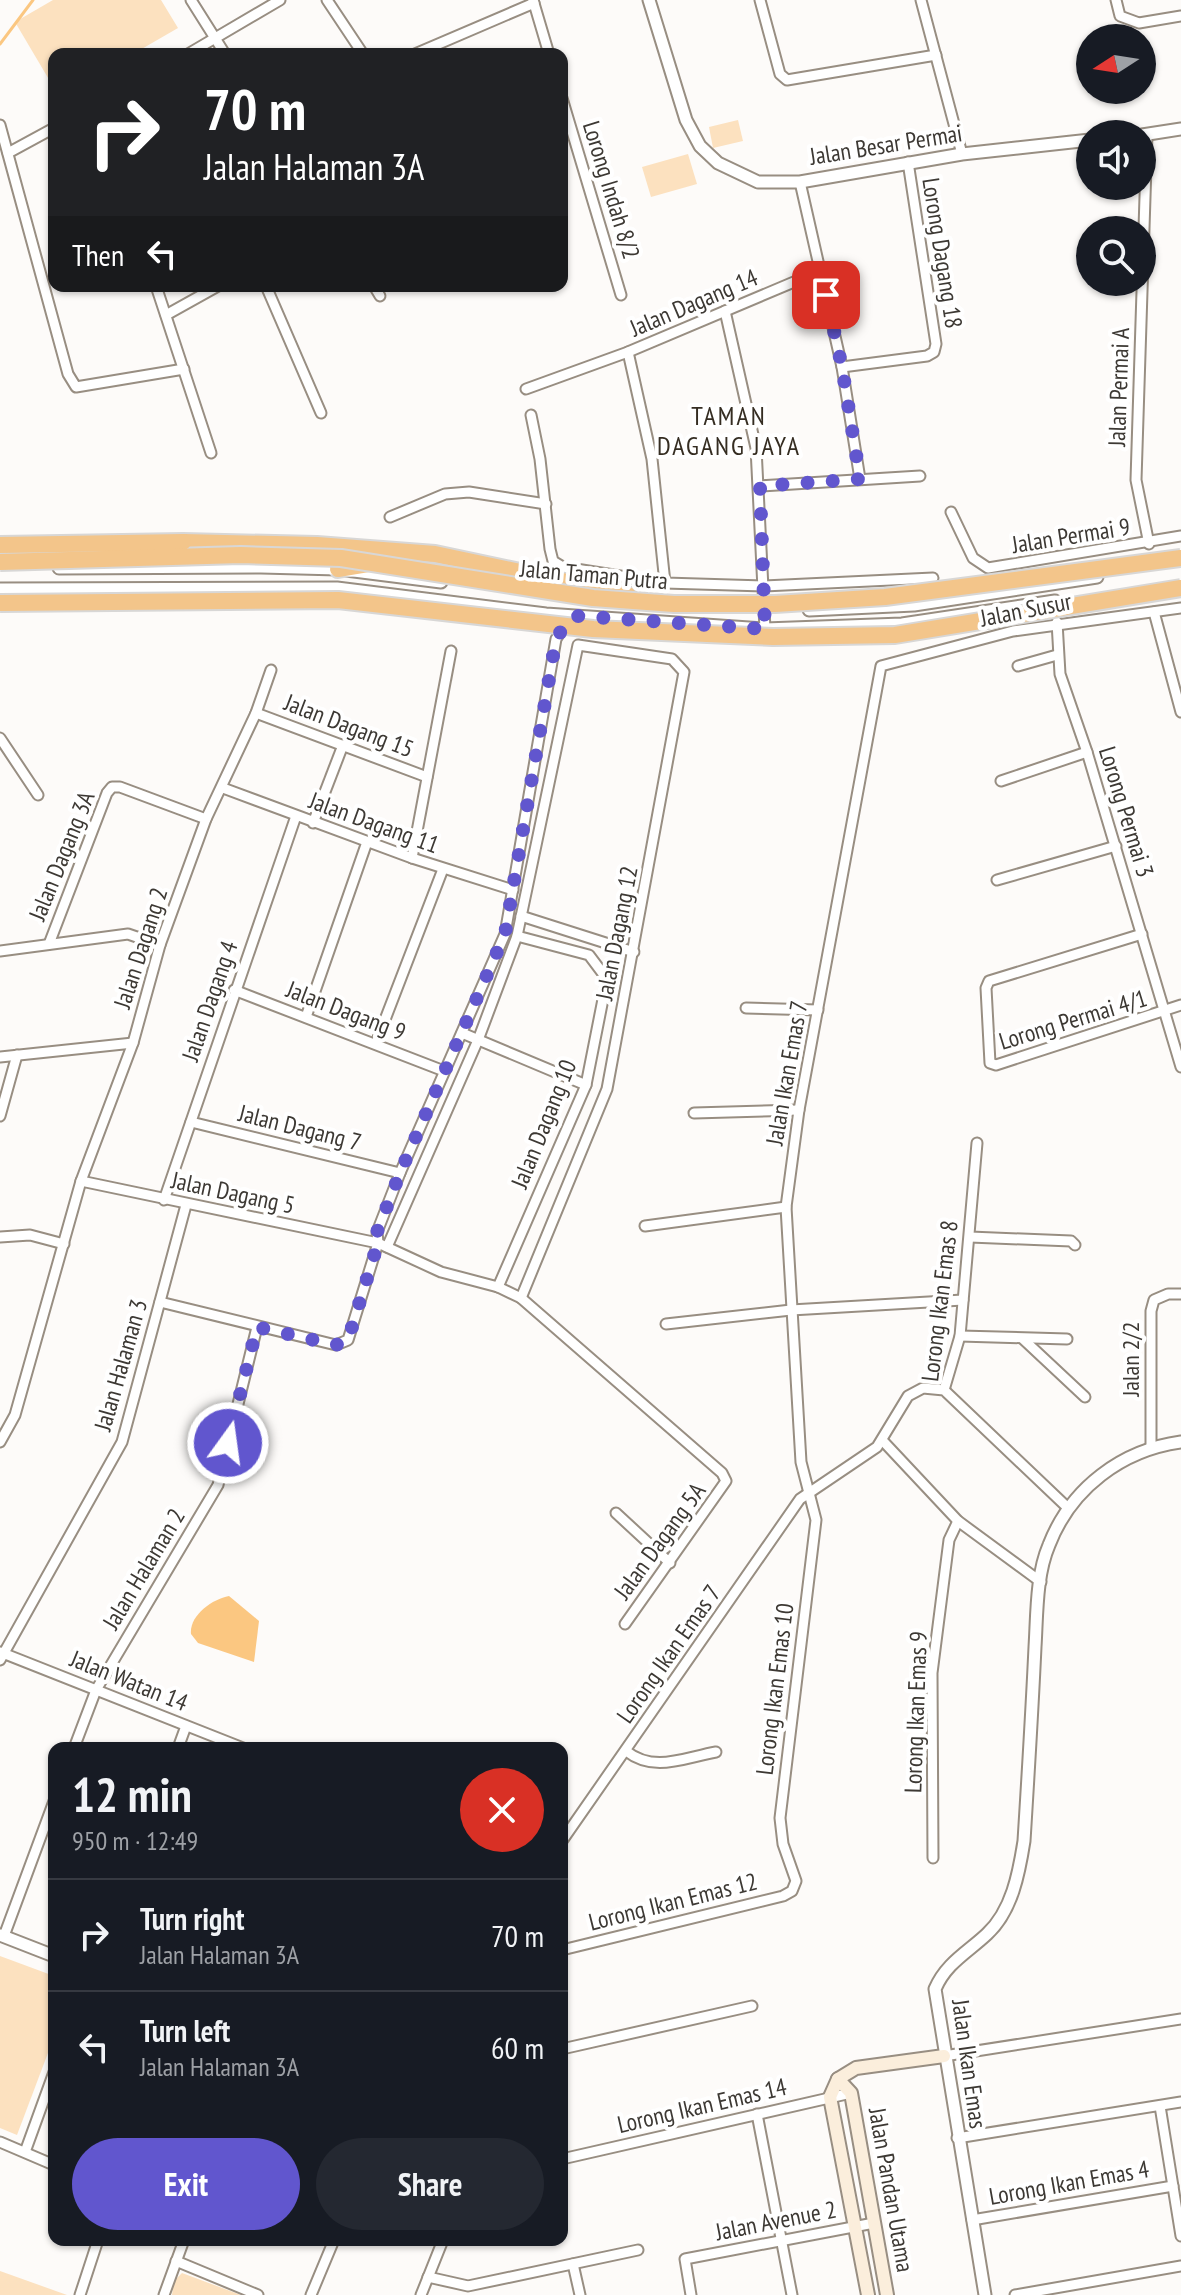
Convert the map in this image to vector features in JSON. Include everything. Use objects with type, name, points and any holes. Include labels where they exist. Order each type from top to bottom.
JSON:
[{"type":"highway","points":[[0,542],[317,545],[435,554],[673,605]]},
{"type":"highway","points":[[0,562],[241,555],[341,558],[593,598],[775,604],[885,597],[1181,561]]},
{"type":"highway","points":[[338,569],[407,561],[489,566]]},
{"type":"highway","points":[[0,603],[338,600],[593,629],[773,637],[895,635],[1181,588]]},
{"type":"main road","points":[[830,2097],[838,2079],[856,2068],[944,2056]]},
{"type":"main road","points":[[838,2079],[851,2093]]},
{"type":"main road","name":"Jalan Pandan Utama","points":[[851,2093],[887,2295]]},
{"type":"main road","name":"Jalan Pandan Utama","points":[[830,2097],[868,2295]]},
{"type":"street","points":[[191,0],[221,48]]},
{"type":"street","points":[[199,48],[280,0]]},
{"type":"street","points":[[327,0],[359,48]]},
{"type":"street","name":"Jalan Besar Permai","points":[[649,0],[686,120],[700,146],[718,163],[758,182],[800,182],[962,154],[1076,142]]},
{"type":"street","points":[[760,0],[780,74],[787,80],[936,55]]},
{"type":"street","points":[[921,0],[962,154]]},
{"type":"street","points":[[1116,0],[1120,16],[1133,22],[1181,16]]},
{"type":"street","points":[[429,48],[533,2],[547,48]]},
{"type":"street","name":"Lorong Indah 8/2","points":[[568,118],[621,295]]},
{"type":"street","points":[[0,125],[68,374],[76,387],[184,369]]},
{"type":"street","points":[[1156,132],[1181,129]]},
{"type":"street","points":[[8,153],[48,131]]},
{"type":"street","name":"Lorong Dagang 18","points":[[842,367],[927,356],[934,352],[936,344],[908,162]]},
{"type":"street","points":[[800,182],[842,367],[860,479]]},
{"type":"street","name":"Jalan Permai A","points":[[1142,200],[1136,480],[1149,544]]},
{"type":"street","name":"Jalan Dagang 14","points":[[526,389],[628,352],[820,271]]},
{"type":"street","points":[[158,292],[211,453]]},
{"type":"street","points":[[166,315],[207,292]]},
{"type":"street","points":[[269,292],[321,413]]},
{"type":"street","points":[[378,292],[380,296]]},
{"type":"street","points":[[725,311],[752,418],[760,486],[765,629]]},
{"type":"street","name":"Jalan Dagang 14","points":[[628,352],[652,459],[665,583]]},
{"type":"street","points":[[531,415],[553,561],[563,567],[665,583],[764,586],[933,578]]},
{"type":"street","points":[[760,486],[920,476]]},
{"type":"street","points":[[390,517],[445,494],[469,492],[546,504]]},
{"type":"street","name":"Jalan Permai 9","points":[[951,512],[973,558],[988,568],[1149,544],[1181,536]]},
{"type":"street","points":[[0,542],[18,568]]},
{"type":"street","name":"Jalan Taman Putra","points":[[0,568],[338,569],[592,599],[764,611],[914,605],[1181,561]]},
{"type":"street","name":"Jalan Taman Putra","points":[[0,589],[337,588],[546,614],[765,629],[902,624],[1181,582]]},
{"type":"street","name":"Jalan Susur","points":[[881,666],[1057,622],[1181,608]]},
{"type":"street","points":[[1154,612],[1181,712]]},
{"type":"street","points":[[546,614],[556,639]]},
{"type":"street","points":[[521,1298],[498,1287],[441,1272],[383,1245],[377,1232],[505,934],[556,639],[565,625],[577,616]]},
{"type":"street","name":"Lorong Permai 3","points":[[1057,622],[1060,674],[1116,846],[1181,1067]]},
{"type":"street","name":"Jalan Dagang 12","points":[[521,916],[578,645],[672,659],[684,672],[607,1089],[521,1298]]},
{"type":"street","points":[[412,858],[451,651]]},
{"type":"street","points":[[1018,666],[1057,655]]},
{"type":"street","name":"Jalan Ikan Emas 7","points":[[810,1490],[801,1462],[786,1207],[799,1110],[881,666]]},
{"type":"street","name":"Jalan Dagang 2","points":[[0,1442],[15,1415],[81,1181],[133,1043],[160,945],[206,819],[256,713],[271,670]]},
{"type":"street","name":"Jalan Dagang 15","points":[[256,713],[427,777]]},
{"type":"street","points":[[0,738],[38,795]]},
{"type":"street","points":[[313,823],[343,745]]},
{"type":"street","points":[[1001,781],[1087,752]]},
{"type":"street","name":"Jalan Dagang 3A","points":[[49,944],[107,793],[112,787],[120,787],[206,819]]},
{"type":"street","name":"Jalan Dagang 11","points":[[223,788],[443,869],[513,890]]},
{"type":"street","name":"Jalan Dagang 4","points":[[164,1200],[296,816]]},
{"type":"street","points":[[306,1017],[367,842]]},
{"type":"street","points":[[997,880],[1116,846]]},
{"type":"street","points":[[376,1043],[443,869]]},
{"type":"street","points":[[160,1302],[257,1327],[343,1344],[352,1329],[383,1245],[478,1040],[517,936],[521,916],[634,952]]},
{"type":"street","points":[[0,951],[128,934],[160,945]]},
{"type":"street","name":"Lorong Permai 4/1","points":[[1142,934],[997,977],[986,988],[988,1058],[990,1063],[996,1065],[1164,1013]]},
{"type":"street","name":"Jalan Dagang 10","points":[[498,1287],[586,1085],[607,979],[600,965],[589,955],[517,936]]},
{"type":"street","name":"Jalan Dagang 9","points":[[234,990],[444,1071]]},
{"type":"street","points":[[1164,1013],[1181,1005]]},
{"type":"street","points":[[746,1008],[818,1010]]},
{"type":"street","points":[[462,1033],[586,1085]]},
{"type":"street","points":[[0,1057],[133,1043]]},
{"type":"street","points":[[0,1116],[17,1055]]},
{"type":"street","points":[[694,1113],[799,1110]]},
{"type":"street","name":"Jalan Dagang 7","points":[[191,1122],[400,1173]]},
{"type":"street","name":"Lorong Ikan Emas 8","points":[[977,1143],[960,1336],[944,1390],[1068,1508]]},
{"type":"street","name":"Jalan Dagang 5","points":[[81,1181],[383,1245]]},
{"type":"street","name":"Jalan Halaman 3","points":[[1,1655],[122,1442],[186,1205]]},
{"type":"street","points":[[645,1226],[786,1207]]},
{"type":"street","points":[[0,1237],[30,1235],[64,1244]]},
{"type":"street","points":[[970,1237],[1071,1241],[1075,1245]]},
{"type":"street","name":"Jalan 2/2","points":[[1151,1446],[1151,1311],[1154,1300],[1168,1294],[1181,1294]]},
{"type":"street","name":"Jalan Dagang 5A","points":[[521,1298],[722,1473],[726,1481],[625,1624]]},
{"type":"street","points":[[666,1324],[791,1310],[963,1300]]},
{"type":"street","name":"Jalan Halaman 2","points":[[76,1742],[96,1690],[218,1485],[257,1327]]},
{"type":"street","points":[[960,1336],[1067,1339]]},
{"type":"street","points":[[1022,1339],[1085,1397]]},
{"type":"street","points":[[810,1490],[866,1456],[882,1440],[890,1421],[908,1396],[923,1388],[944,1390]]},
{"type":"street","points":[[882,1440],[958,1521],[1041,1582]]},
{"type":"street","points":[[1151,1446],[1181,1442]]},
{"type":"street","name":"Jalan Ikan Emas","points":[[985,2295],[935,1989],[947,1967],[1001,1918],[1020,1869],[1041,1582],[1048,1546],[1068,1508],[1089,1485],[1115,1465],[1151,1446]]},
{"type":"street","name":"Lorong Ikan Emas 7","points":[[568,1833],[793,1509],[810,1490]]},
{"type":"street","name":"Lorong Ikan Emas 10","points":[[792,1891],[796,1881],[783,1844],[780,1818],[816,1520],[810,1490]]},
{"type":"street","points":[[616,1513],[670,1563]]},
{"type":"street","name":"Lorong Ikan Emas 9","points":[[933,1858],[932,1673],[949,1540],[958,1521]]},
{"type":"street","name":"Jalan Watan 14","points":[[1,1655],[227,1742]]},
{"type":"street","points":[[180,1742],[186,1726]]},
{"type":"street","points":[[626,1751],[642,1763],[659,1764],[716,1752]]},
{"type":"street","points":[[48,1816],[2,1935],[48,1954]]},
{"type":"street","name":"Lorong Ikan Emas 12","points":[[568,1948],[792,1891]]},
{"type":"street","points":[[568,2048],[752,2006]]},
{"type":"street","points":[[944,2056],[1181,2019]]},
{"type":"street","points":[[25,2152],[48,2089]]},
{"type":"street","name":"Lorong Ikan Emas 14","points":[[568,2158],[851,2093]]},
{"type":"street","points":[[957,2138],[1181,2102]]},
{"type":"street","name":"Lorong Ikan Emas 4","points":[[1160,2106],[1181,2236]]},
{"type":"street","points":[[757,2114],[792,2295]]},
{"type":"street","points":[[0,2142],[48,2162]]},
{"type":"street","name":"Lorong Ikan Emas 4","points":[[972,2220],[1173,2186]]},
{"type":"street","name":"Jalan Avenue 2","points":[[691,2295],[685,2259],[874,2223]]},
{"type":"street","points":[[80,2295],[96,2246]]},
{"type":"street","points":[[164,2295],[182,2246]]},
{"type":"street","points":[[311,2295],[331,2246]]},
{"type":"street","points":[[421,2295],[441,2246]]},
{"type":"street","points":[[428,2277],[468,2286],[638,2250]]},
{"type":"street","points":[[176,2261],[258,2295]]},
{"type":"street","points":[[573,2264],[580,2295]]},
{"type":"street","points":[[1015,2295],[1181,2266]]},
{"type":"shaded area","points":[[53,0],[161,0],[178,28],[143,48],[48,48],[48,78],[15,22]]},
{"type":"shaded area","points":[[738,120],[743,141],[713,148],[709,127]]},
{"type":"shaded area","points":[[688,154],[697,184],[651,197],[642,167]]},
{"type":"shaded area","points":[[229,1596],[259,1621],[254,1662],[198,1643],[191,1634],[191,1627],[203,1609]]},
{"type":"shaded area","points":[[0,1956],[48,1974],[48,2053],[17,2135],[0,2128]]},
{"type":"shaded area","points":[[0,2271],[67,2295],[0,2295]]},
{"type":"shaded area","points":[[182,2273],[241,2295],[172,2295],[174,2281]]},
{"type":"waterway","points":[[0,44],[33,0]]},
{"type":"district","name":"TAMAN DAGANG JAYA","points":[[729,431]]},
{"type":"route","points":[[228,1443],[257,1327],[336,1345],[348,1340],[378,1243],[377,1232],[505,934],[556,639],[565,625],[577,616],[765,629],[760,486],[860,479],[842,367],[826,295]]}]
